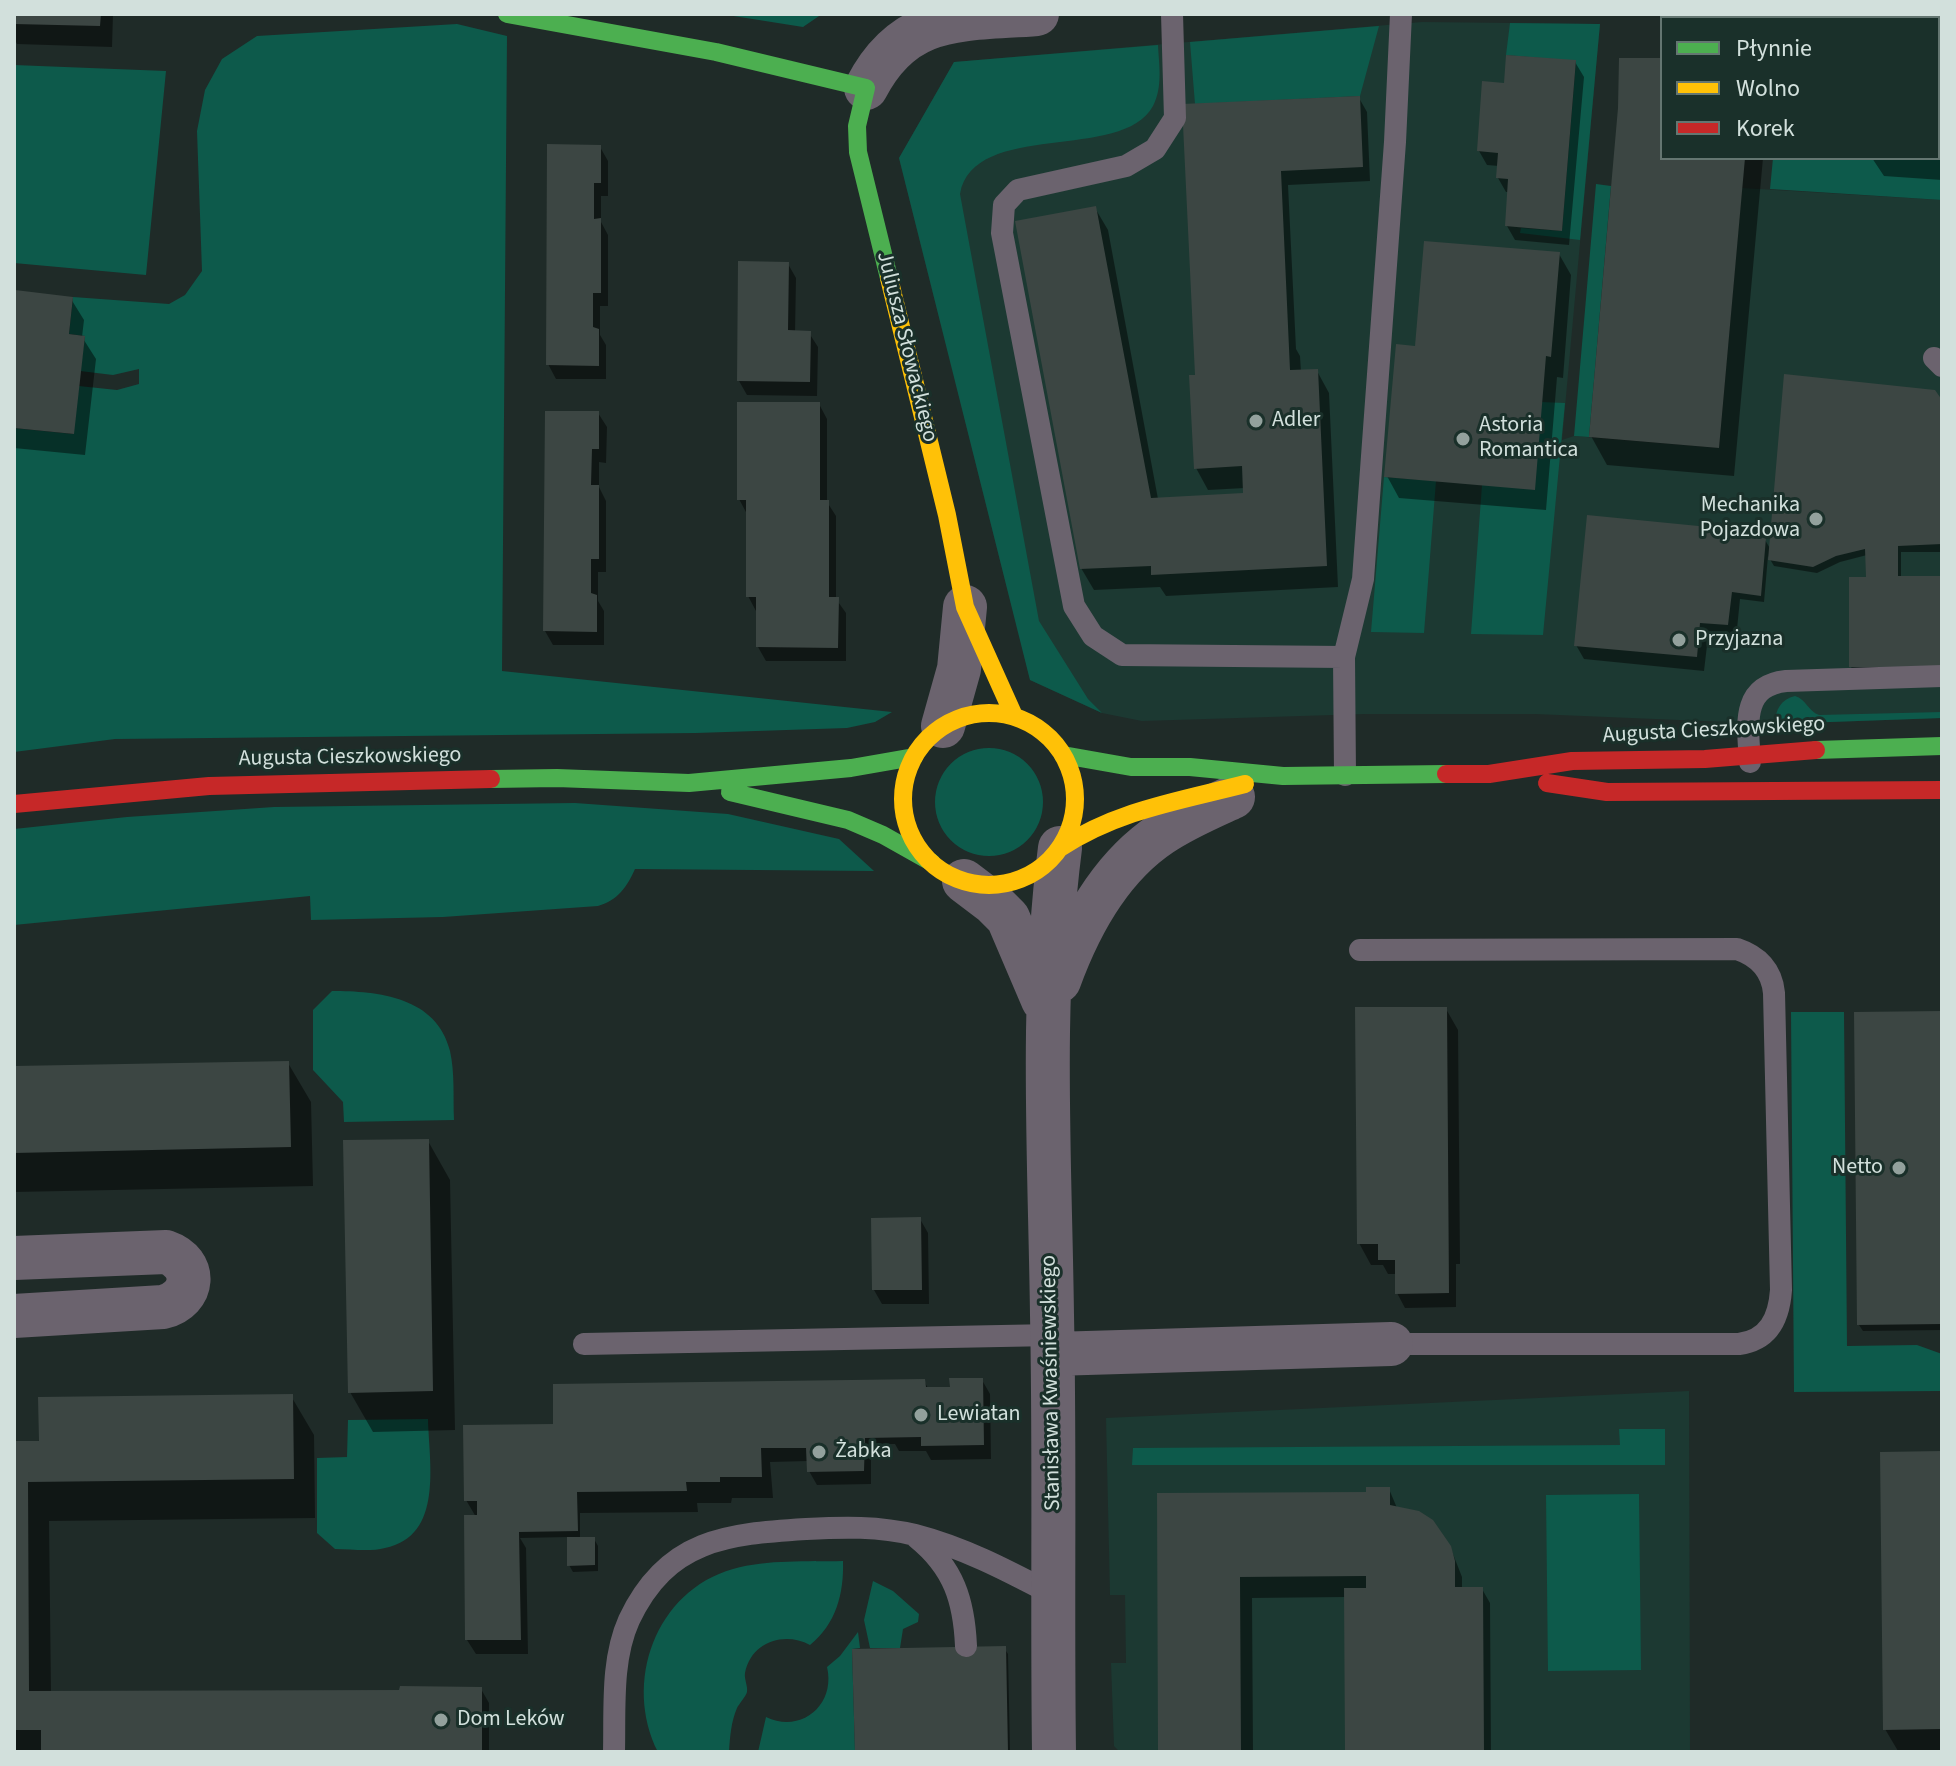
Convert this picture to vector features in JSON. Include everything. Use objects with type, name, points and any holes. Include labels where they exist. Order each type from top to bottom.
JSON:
[{"type":"street","points":[[507,14],[611,24],[866,88]]},
{"type":"street","name":"Juliusza Słowackiego","points":[[1014,716],[965,607],[944,505],[858,152],[857,126],[866,88],[881,61],[914,33],[961,20],[1037,14]]},
{"type":"street","name":"Juliusza Słowackiego","points":[[929,742],[959,669],[965,607]]},
{"type":"street","points":[[990,712],[1014,716],[1043,731],[1063,755],[1072,777],[1073,818],[1060,848],[1034,873],[1012,882],[988,885],[948,872],[914,839],[904,813],[905,784],[929,742],[978,714],[990,712]]},
{"type":"street","name":"Augusta Cieszkowskiego","points":[[14,804],[194,787],[336,781],[557,778],[689,783],[851,768],[929,742]]},
{"type":"street","name":"Augusta Cieszkowskiego","points":[[1063,755],[1131,767],[1190,767],[1283,776],[1489,774],[1572,761],[1749,755],[1858,747],[1942,746]]},
{"type":"street","name":"Augusta Cieszkowskiego","points":[[1489,774],[1607,792],[1942,790]]},
{"type":"street","points":[[1047,1013],[1072,946],[1085,921],[1115,877],[1133,858],[1158,836],[1185,820],[1283,776]]},
{"type":"street","name":"Augusta Cieszkowskiego","points":[[1060,848],[1086,831],[1119,816],[1283,776]]},
{"type":"street","name":"Augusta Cieszkowskiego","points":[[689,783],[866,826],[948,872]]},
{"type":"street","name":"Stanisława Kwaśniewskiego","points":[[1054,1752],[1053,1344],[1047,1013],[1052,910],[1060,848]]},
{"type":"street","name":"Stanisława Kwaśniewskiego","points":[[948,872],[993,903],[1008,918],[1039,987],[1047,1013]]},
{"type":"street","points":[[14,1258],[166,1252],[181,1260],[189,1280],[183,1297],[163,1307],[14,1316]]},
{"type":"street","points":[[1053,1344],[1391,1344]]},
{"type":"lane","points":[[1172,14],[1175,118],[1155,149],[1126,166],[1018,190],[1004,205],[1002,233],[1074,606],[1093,636],[1122,655],[1344,657]]},
{"type":"lane","points":[[1345,775],[1344,657],[1363,579],[1395,142],[1401,14]]},
{"type":"lane","points":[[1751,792],[1749,709],[1754,697],[1770,684],[1942,676]]},
{"type":"lane","points":[[1360,950],[1737,949],[1764,965],[1773,983],[1774,993],[1781,1290],[1778,1313],[1768,1331],[1753,1342],[1739,1344],[1391,1344]]},
{"type":"lane","points":[[584,1344],[1053,1344]]},
{"type":"lane","points":[[614,1752],[615,1693],[622,1638],[630,1619],[651,1585],[682,1556],[709,1542],[755,1532],[859,1528],[913,1535],[977,1555],[1054,1595]]},
{"type":"lane","points":[[913,1535],[936,1557],[957,1588],[965,1619],[966,1646]]},
{"type":"shaded area","points":[[1422,22],[1600,24],[1562,440],[1574,436],[1719,448],[1742,188],[1942,200],[1942,718],[1775,724],[1535,714],[1365,714],[1142,721],[1102,713],[1030,680],[899,158],[954,62]]},
{"type":"shaded area","points":[[1689,1391],[1690,1752],[1120,1752],[1114,1746],[1111,1663],[1126,1663],[1125,1595],[1110,1595],[1106,1418]]},
{"type":"green space","points":[[721,14],[822,14],[803,27]]},
{"type":"green space","points":[[1510,23],[1600,24],[1580,240],[1520,233],[1521,228],[1562,231],[1576,61],[1506,55]]},
{"type":"green space","points":[[457,24],[507,36],[502,671],[892,712],[875,722],[847,728],[696,733],[115,739],[14,752],[14,428],[73,434],[79,386],[117,390],[139,384],[139,369],[113,375],[80,371],[85,336],[69,334],[73,297],[169,304],[185,295],[202,271],[197,131],[205,90],[222,59],[257,36]]},
{"type":"green space","points":[[1379,26],[1360,96],[1195,104],[1190,42]]},
{"type":"green space","points":[[1158,45],[1160,76],[1156,99],[1136,123],[1112,133],[1019,148],[992,157],[971,171],[960,194],[1039,621],[1088,699],[1102,713],[1030,680],[899,158],[954,62]]},
{"type":"green space","points":[[14,65],[166,71],[146,275],[14,263]]},
{"type":"green space","points":[[1773,160],[1942,160],[1942,200],[1770,189]]},
{"type":"green space","points":[[1596,184],[1611,186],[1589,437],[1574,436]]},
{"type":"green space","points":[[1541,402],[1565,403],[1543,635],[1471,634],[1482,485]]},
{"type":"green space","points":[[1384,477],[1436,481],[1424,633],[1371,632]]},
{"type":"green space","points":[[1795,696],[1819,715],[1942,712],[1942,718],[1775,724],[1780,706]]},
{"type":"green space","points":[[989,748],[1019,757],[1027,764],[1034,772],[1043,802],[1034,832],[1027,840],[1019,847],[989,856],[959,847],[951,840],[944,832],[935,802],[944,772],[951,764],[959,757]]},
{"type":"green space","points":[[575,803],[728,814],[839,839],[874,871],[635,869],[621,892],[598,906],[443,917],[311,920],[310,896],[14,925],[14,829],[127,817],[274,807]]},
{"type":"green space","points":[[332,991],[386,996],[419,1008],[433,1019],[450,1051],[454,1120],[344,1122],[343,1102],[313,1070],[313,1010]]},
{"type":"green space","points":[[1791,1012],[1844,1012],[1847,1346],[1917,1345],[1942,1354],[1942,1391],[1794,1392]]},
{"type":"green space","points":[[428,1419],[429,1496],[417,1529],[404,1541],[385,1548],[335,1549],[317,1533],[317,1458],[347,1457],[348,1420]]},
{"type":"green space","points":[[1619,1429],[1665,1429],[1665,1465],[1132,1465],[1133,1448],[1620,1445]]},
{"type":"green space","points":[[1639,1494],[1641,1670],[1548,1671],[1546,1495]]},
{"type":"green space","points":[[843,1561],[837,1608],[819,1637],[810,1645],[790,1639],[770,1642],[748,1662],[745,1675],[747,1692],[733,1719],[729,1752],[658,1752],[648,1725],[644,1697],[646,1670],[653,1643],[666,1618],[683,1597],[706,1580],[746,1566]]},
{"type":"green space","points":[[873,1581],[893,1591],[919,1614],[918,1622],[903,1629],[900,1648],[870,1648],[864,1620]]},
{"type":"green space","points":[[858,1632],[860,1648],[852,1649],[855,1752],[758,1752],[766,1717],[792,1722],[813,1713],[821,1704],[828,1681],[827,1667],[840,1656]]},
{"type":"building","points":[[14,14],[101,14],[100,26],[14,24]]},
{"type":"building","points":[[1940,53],[1942,53],[1940,160]]},
{"type":"building","points":[[1506,55],[1576,60],[1562,231],[1505,226],[1508,179],[1496,178],[1498,153],[1477,151],[1482,81],[1504,83]]},
{"type":"building","points":[[1619,58],[1660,58],[1660,160],[1745,160],[1719,448],[1589,437],[1618,108]]},
{"type":"building","points":[[1360,96],[1363,167],[1281,171],[1290,370],[1318,369],[1327,566],[1151,575],[1151,566],[1080,569],[1015,221],[1096,206],[1151,498],[1243,493],[1242,466],[1194,469],[1189,375],[1195,375],[1182,104]]},
{"type":"building","points":[[547,144],[601,145],[601,183],[594,183],[594,219],[601,218],[601,293],[593,293],[593,327],[599,329],[599,366],[546,365]]},
{"type":"building","points":[[1424,241],[1560,252],[1551,357],[1546,356],[1535,490],[1384,477],[1396,344],[1415,346]]},
{"type":"building","points":[[738,261],[789,262],[788,330],[811,331],[810,382],[737,381]]},
{"type":"building","points":[[15,290],[73,297],[69,334],[85,336],[74,434],[14,428]]},
{"type":"building","points":[[1784,374],[1935,390],[1942,400],[1942,544],[1898,546],[1898,576],[1942,576],[1942,667],[1849,667],[1849,577],[1866,577],[1865,549],[1836,556],[1813,567],[1768,560]]},
{"type":"building","points":[[737,402],[820,402],[820,500],[829,500],[829,597],[839,597],[838,648],[756,647],[756,597],[746,597],[746,500],[737,500]]},
{"type":"building","points":[[545,411],[599,411],[599,449],[592,449],[591,485],[599,485],[599,559],[591,559],[591,593],[597,595],[597,632],[543,631]]},
{"type":"building","points":[[1587,515],[1739,530],[1738,535],[1766,538],[1761,596],[1732,592],[1728,625],[1700,623],[1697,657],[1574,646]]},
{"type":"building","points":[[1355,1007],[1447,1007],[1449,1293],[1395,1294],[1395,1260],[1378,1260],[1378,1244],[1357,1244]]},
{"type":"building","name":"Netto","points":[[1942,1011],[1942,1324],[1857,1325],[1854,1012]]},
{"type":"building","points":[[289,1061],[291,1147],[14,1153],[14,1066]]},
{"type":"building","points":[[429,1139],[433,1391],[348,1393],[343,1140]]},
{"type":"building","points":[[921,1217],[922,1290],[872,1290],[871,1218]]},
{"type":"building","points":[[949,1378],[983,1378],[984,1445],[921,1446],[921,1437],[865,1438],[864,1471],[807,1472],[806,1448],[761,1448],[762,1477],[720,1477],[720,1482],[686,1482],[687,1491],[577,1492],[578,1531],[519,1532],[521,1640],[465,1640],[464,1515],[477,1515],[477,1501],[464,1501],[463,1425],[553,1424],[553,1384],[925,1379],[926,1387],[950,1387]]},
{"type":"building","points":[[293,1394],[294,1479],[28,1482],[29,1691],[482,1687],[482,1752],[41,1752],[41,1730],[14,1730],[14,1441],[39,1441],[38,1397]]},
{"type":"building","points":[[1942,1451],[1942,1729],[1883,1730],[1880,1452]]},
{"type":"building","points":[[1366,1487],[1390,1487],[1390,1505],[1419,1511],[1433,1520],[1451,1546],[1455,1561],[1455,1587],[1483,1587],[1484,1752],[1345,1752],[1344,1588],[1366,1588],[1366,1576],[1240,1577],[1241,1752],[1158,1752],[1157,1493],[1366,1492]]},
{"type":"building","points":[[567,1537],[595,1537],[595,1565],[567,1566]]},
{"type":"building","points":[[1006,1646],[1008,1752],[855,1752],[852,1649]]},
{"type":"traffic: fast","points":[[507,14],[716,52],[866,88],[857,126],[858,152],[889,278]]},
{"type":"traffic: fast","points":[[1816,750],[1942,746]]},
{"type":"traffic: fast","points":[[1063,755],[1131,767],[1190,767],[1283,776],[1446,774]]},
{"type":"traffic: fast","points":[[491,779],[689,783],[851,768],[914,757]]},
{"type":"traffic: fast","points":[[730,792],[848,820],[883,835],[931,862]]},
{"type":"traffic: slow","points":[[889,278],[947,515],[965,607],[1014,716]]},
{"type":"traffic: slow","points":[[989,713],[1022,720],[1050,738],[1068,766],[1075,799],[1068,832],[1050,860],[1022,878],[989,885],[956,878],[928,860],[910,832],[903,799],[910,766],[928,738],[956,720],[989,713]]},
{"type":"traffic: slow","points":[[1060,848],[1104,824],[1127,816],[1245,784]]},
{"type":"traffic: jam","points":[[1446,774],[1489,774],[1572,761],[1705,759],[1816,750]]},
{"type":"traffic: jam","points":[[14,804],[209,786],[491,779]]},
{"type":"traffic: jam","points":[[1547,783],[1607,792],[1942,790]]},
{"type":"place","name":"Adler","points":[[1256,421]]},
{"type":"place","name":"Astoria Romantica","points":[[1463,439]]},
{"type":"place","name":"Mechanika Pojazdowa","points":[[1816,519]]},
{"type":"place","name":"Przyjazna","points":[[1679,640]]},
{"type":"place","name":"Netto","points":[[1899,1168]]},
{"type":"place","name":"Lewiatan","points":[[921,1415]]},
{"type":"place","name":"Żabka","points":[[819,1452]]},
{"type":"place","name":"Dom Leków","points":[[441,1720]]}]
